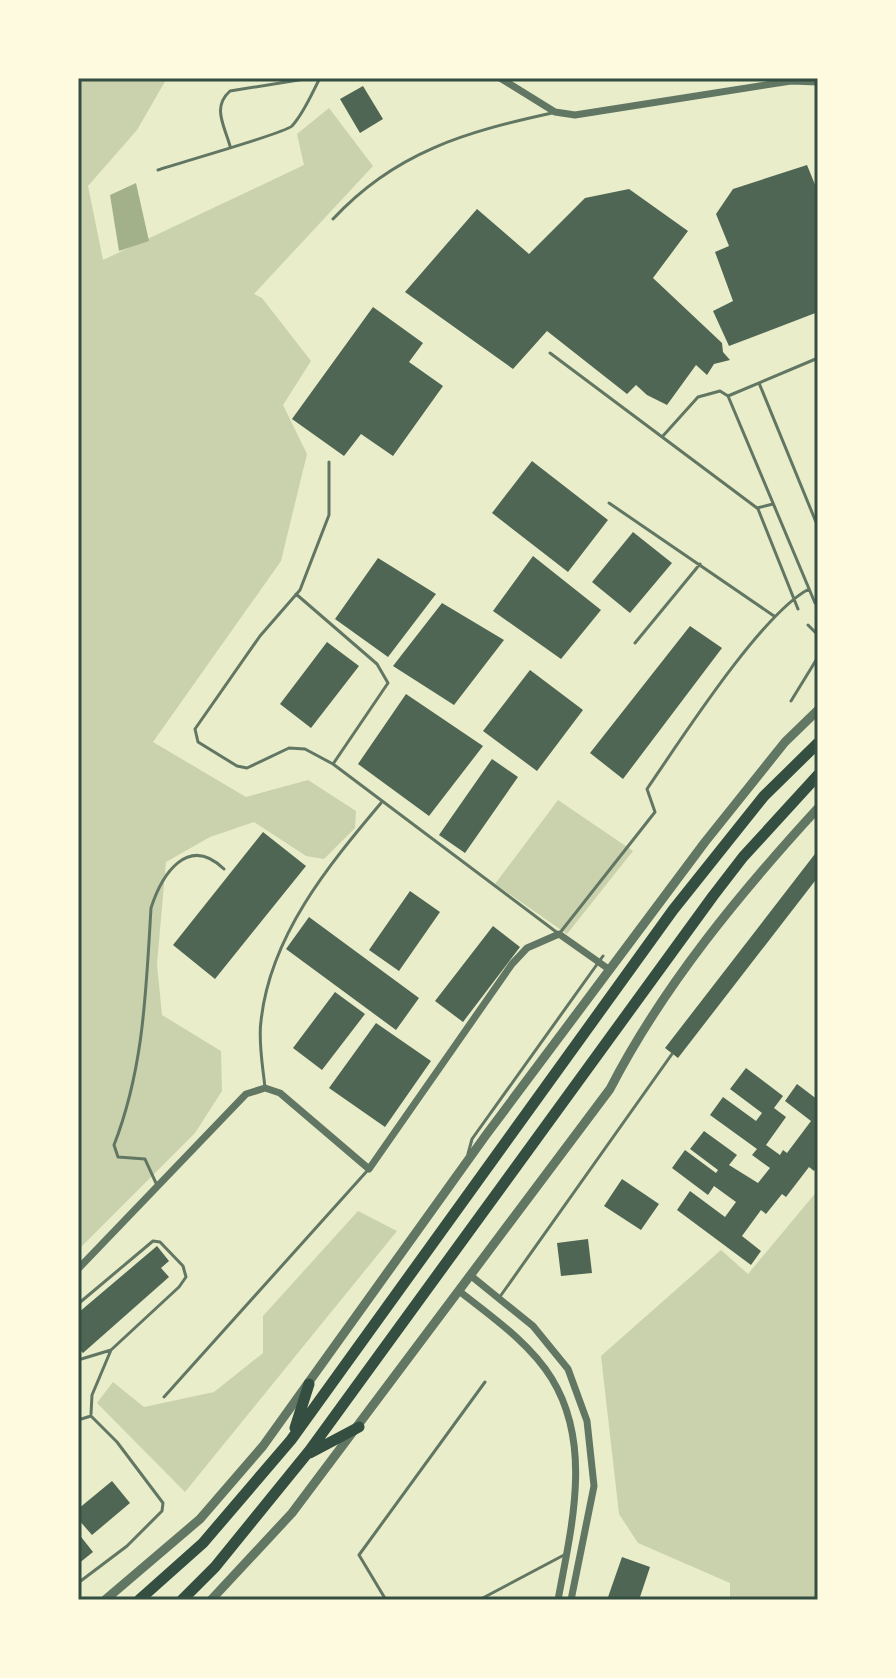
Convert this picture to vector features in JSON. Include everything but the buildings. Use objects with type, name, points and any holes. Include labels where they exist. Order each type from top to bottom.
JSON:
[{"type":"highway","points":[[139,1600],[203,1543],[291,1440],[673,910],[764,796],[818,743]]},
{"type":"highway","points":[[182,1600],[215,1567],[307,1454],[713,896],[751,848],[818,775]]},
{"type":"highway","points":[[291,1440],[309,1384]]},
{"type":"highway","points":[[307,1454],[359,1427]]},
{"type":"street","points":[[500,78],[555,112],[575,115],[791,81],[818,81]]},
{"type":"street","points":[[105,1600],[200,1519],[256,1455],[705,842],[785,742],[818,710]]},
{"type":"street","points":[[211,1600],[292,1513],[359,1427],[610,1089],[637,1038],[733,907],[818,808]]},
{"type":"street","points":[[78,1269],[246,1094],[265,1088],[280,1093],[369,1169],[512,964],[527,948],[559,934],[600,959],[610,970]]},
{"type":"street","points":[[470,1275],[533,1326],[568,1369],[587,1421],[594,1486],[571,1600]]},
{"type":"street","points":[[459,1291],[520,1342],[552,1379],[570,1423],[577,1488],[558,1600]]},
{"type":"lane","points":[[230,146],[219,109],[220,99],[230,91],[251,85],[294,83],[311,78]]},
{"type":"lane","points":[[158,170],[230,146],[273,136],[291,127],[320,78]]},
{"type":"lane","points":[[333,219],[375,178],[412,157],[477,130],[555,112]]},
{"type":"lane","points":[[550,353],[757,508],[798,609]]},
{"type":"lane","points":[[728,396],[818,358]]},
{"type":"lane","points":[[759,383],[818,527]]},
{"type":"lane","points":[[662,437],[698,397],[720,391],[728,396],[815,603]]},
{"type":"lane","points":[[329,462],[329,515],[296,594],[260,636],[195,729],[198,742],[237,766],[257,765],[289,748],[305,749],[333,764],[559,934],[655,812],[647,789],[774,616],[793,597],[809,589]]},
{"type":"lane","points":[[609,503],[774,616]]},
{"type":"lane","points":[[757,508],[773,504]]},
{"type":"lane","points":[[635,643],[700,564]]},
{"type":"lane","points":[[296,594],[377,664],[388,683],[333,764]]},
{"type":"lane","points":[[808,625],[818,635]]},
{"type":"lane","points":[[791,701],[818,657]]},
{"type":"lane","points":[[265,1088],[260,1023],[271,970],[303,905],[381,803]]},
{"type":"lane","points":[[158,1187],[145,1159],[124,1160],[114,1151],[131,1100],[138,1066],[151,908],[159,884],[188,857],[211,856],[224,869]]},
{"type":"lane","points":[[465,1166],[472,1139],[600,959]]},
{"type":"lane","points":[[499,1298],[672,1054]]},
{"type":"lane","points":[[164,1397],[369,1169]]},
{"type":"lane","points":[[78,1304],[153,1241],[160,1242],[183,1266],[186,1277],[179,1287],[111,1350],[92,1395],[91,1416],[117,1442],[163,1503],[162,1511],[127,1546],[78,1583]]},
{"type":"lane","points":[[78,1360],[111,1350]]},
{"type":"lane","points":[[386,1600],[359,1555],[485,1382]]},
{"type":"lane","points":[[78,1420],[91,1416]]},
{"type":"lane","points":[[479,1600],[581,1546]]},
{"type":"shaded area","points":[[78,78],[167,78],[137,130],[88,186],[103,260],[304,165],[297,134],[329,108],[373,166],[254,294],[262,298],[311,361],[283,405],[307,454],[281,561],[153,742],[246,797],[308,780],[356,811],[355,828],[324,859],[306,856],[254,822],[210,837],[166,862],[157,964],[162,1015],[221,1051],[222,1091],[195,1133],[78,1250]]},
{"type":"shaded area","points":[[136,183],[149,241],[119,251],[110,195]]},
{"type":"shaded area","points":[[558,800],[633,851],[567,934],[495,884]]},
{"type":"shaded area","points":[[818,1190],[818,1600],[730,1600],[730,1583],[638,1543],[619,1514],[601,1356],[721,1250],[748,1274]]},
{"type":"shaded area","points":[[358,1211],[397,1231],[185,1492],[97,1403],[113,1382],[144,1407],[214,1392],[263,1353],[263,1316]]}]
